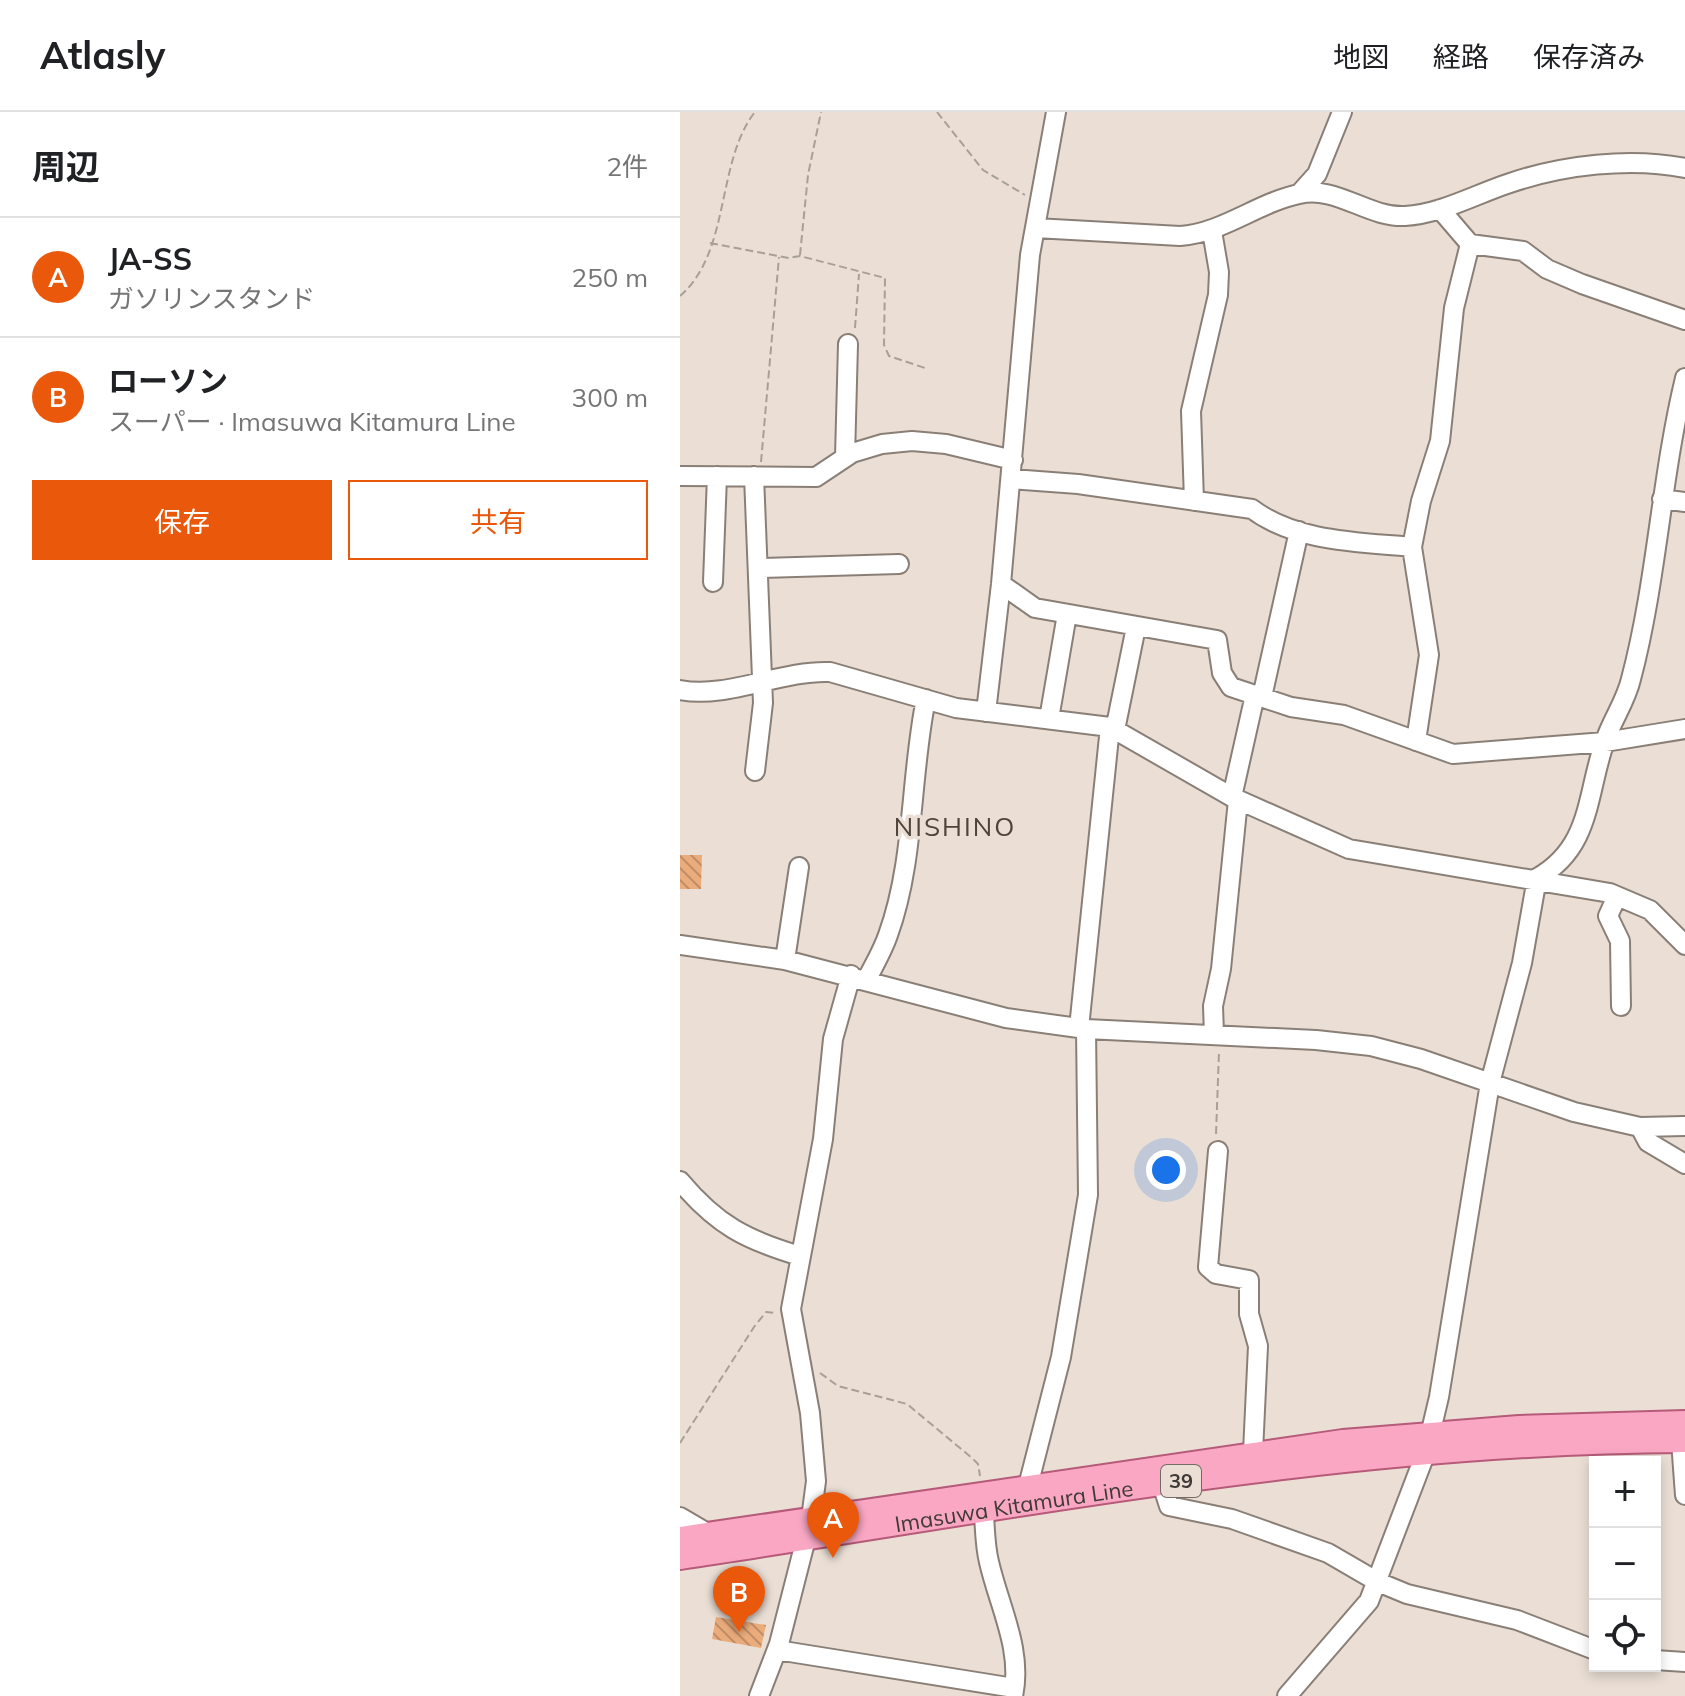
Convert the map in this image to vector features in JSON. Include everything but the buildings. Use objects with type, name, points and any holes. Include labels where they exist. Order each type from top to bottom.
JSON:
[{"type":"main road","name":"Imasuwa Kitamura Line","points":[[983,1502],[1028,1486],[1253,1452],[1428,1442],[1684,1435]]},
{"type":"main road","name":"Imasuwa Kitamura Line","points":[[680,1558],[809,1529],[983,1502],[1162,1484],[1428,1442]]},
{"type":"main road","name":"Imasuwa Kitamura Line","points":[[680,1538],[809,1529]]},
{"type":"street","points":[[986,712],[1035,228],[1056,112]]},
{"type":"street","points":[[1300,193],[1317,174],[1342,112]]},
{"type":"street","points":[[1035,228],[1180,236],[1212,231],[1239,215],[1300,193],[1332,195],[1361,208],[1403,216],[1440,209],[1514,181],[1604,164],[1685,168]]},
{"type":"street","points":[[1440,209],[1470,244],[1523,251],[1547,269],[1582,284],[1685,320]]},
{"type":"street","points":[[1194,501],[1191,411],[1218,295],[1219,272],[1212,231]]},
{"type":"street","points":[[1416,741],[1429,655],[1412,547],[1421,501],[1440,441],[1454,308],[1470,244]]},
{"type":"street","points":[[845,457],[848,344]]},
{"type":"street","points":[[1537,878],[1555,868],[1579,835],[1605,742],[1630,685],[1685,378]]},
{"type":"street","points":[[680,476],[816,477],[845,457],[882,444],[912,441],[946,444],[1013,460]]},
{"type":"street","points":[[713,582],[717,476]]},
{"type":"street","points":[[755,771],[762,681],[757,476]]},
{"type":"street","points":[[1011,479],[1078,484],[1252,509],[1271,523],[1299,531],[1352,542],[1412,547]]},
{"type":"street","points":[[1662,499],[1685,502]]},
{"type":"street","points":[[1217,1034],[1213,1006],[1221,969],[1235,798],[1299,531]]},
{"type":"street","points":[[760,568],[899,564]]},
{"type":"street","points":[[1001,584],[1035,608],[1217,640],[1222,673],[1231,687],[1291,707],[1344,715],[1453,754],[1605,742],[1685,729]]},
{"type":"street","points":[[1049,719],[1067,614]]},
{"type":"street","points":[[1028,1486],[1061,1357],[1088,1195],[1082,1028],[1112,728],[1136,627]]},
{"type":"street","points":[[680,690],[727,688],[808,671],[830,672],[986,712],[1112,728],[1235,798],[1349,849],[1537,878],[1617,896],[1650,910],[1685,945]]},
{"type":"street","points":[[759,1696],[777,1650],[809,1529],[816,1481],[810,1413],[792,1314],[823,1139],[833,1039],[859,977],[888,935],[902,882],[917,741],[926,699]]},
{"type":"street","points":[[785,960],[799,867]]},
{"type":"street","points":[[1287,1696],[1357,1616],[1378,1582],[1387,1549],[1428,1442],[1439,1397],[1490,1083],[1522,963],[1537,878]]},
{"type":"street","points":[[1617,896],[1608,916],[1620,941],[1621,1006]]},
{"type":"street","points":[[680,945],[785,960],[1006,1018],[1082,1028],[1217,1034],[1371,1046],[1421,1059],[1574,1112],[1640,1127],[1685,1126]]},
{"type":"street","points":[[1640,1127],[1648,1142],[1685,1164]]},
{"type":"street","points":[[1218,1151],[1208,1267],[1216,1274],[1249,1280],[1249,1314],[1258,1346],[1253,1452]]},
{"type":"street","points":[[680,1181],[712,1214],[748,1240],[800,1256]]},
{"type":"street","points":[[1684,1435],[1685,1495]]},
{"type":"street","points":[[1162,1484],[1169,1506],[1232,1519],[1328,1553],[1378,1582],[1407,1594],[1517,1620],[1589,1648]]},
{"type":"street","points":[[777,1650],[1014,1692],[1013,1643],[988,1559],[983,1502]]},
{"type":"street","points":[[680,1517],[709,1534]]},
{"type":"street","points":[[1661,1660],[1685,1662]]},
{"type":"path","points":[[680,296],[697,273],[710,243],[747,122],[755,112]]},
{"type":"path","points":[[800,256],[808,175],[821,112]]},
{"type":"path","points":[[937,112],[983,170],[1039,204]]},
{"type":"path","points":[[710,243],[779,256],[800,256],[885,278],[884,345],[889,356],[925,368]]},
{"type":"path","points":[[757,476],[779,256]]},
{"type":"path","points":[[848,344],[854,341],[859,273]]},
{"type":"path","points":[[1217,1034],[1218,1151]]},
{"type":"path","points":[[680,1443],[766,1312],[792,1314]]},
{"type":"path","points":[[798,1357],[838,1386],[893,1400],[915,1410],[978,1464],[983,1502]]},
{"type":"place","name":"JA-SS","points":[[833,1558]]},
{"type":"place","name":"ローソン","points":[[739,1632]]},
{"type":"district","name":"NISHINO","points":[[955,827]]}]
